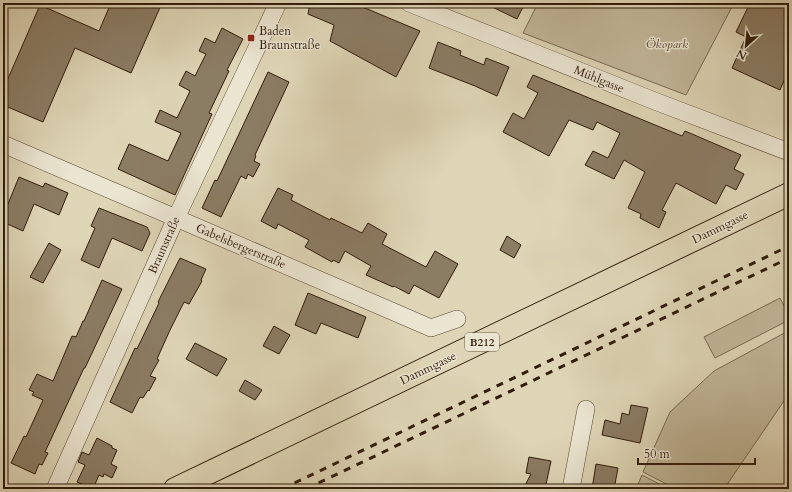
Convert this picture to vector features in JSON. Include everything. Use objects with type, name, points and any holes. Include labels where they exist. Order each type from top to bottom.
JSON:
[{"type":"main road","name":"Dammgasse","points":[[175,489],[789,194]]},
{"type":"street","name":"Braunstraße","points":[[55,489],[176,218],[278,3]]},
{"type":"street","name":"Mühlgasse","points":[[409,3],[652,100],[789,152]]},
{"type":"street","name":"Gabelsbergerstraße","points":[[3,144],[430,328],[457,319]]},
{"type":"street","points":[[571,489],[586,408]]},
{"type":"green space","name":"Ökopark","points":[[538,3],[734,3],[686,95],[523,33]]},
{"type":"green space","points":[[780,298],[789,315],[789,320],[715,358],[704,337]]},
{"type":"green space","points":[[788,331],[788,395],[724,489],[676,489],[643,472],[670,412],[714,371]]},
{"type":"green space","points":[[642,475],[669,489],[636,489]]},
{"type":"building","points":[[111,3],[162,3],[131,73],[75,48],[43,122],[3,105],[3,90],[40,5],[99,31]]},
{"type":"building","points":[[310,3],[353,3],[420,31],[396,77],[330,41],[334,25],[308,14]]},
{"type":"building","points":[[484,3],[525,3],[517,19]]},
{"type":"building","points":[[750,3],[789,3],[789,69],[780,90],[732,68],[746,37],[736,32]]},
{"type":"building","points":[[222,28],[243,39],[227,70],[229,71],[209,113],[212,114],[175,195],[118,169],[129,144],[168,161],[181,133],[155,122],[160,110],[177,118],[190,91],[179,85],[186,71],[195,76],[206,54],[199,51],[205,38],[215,43]]},
{"type":"building","points":[[438,42],[461,51],[460,55],[484,65],[486,58],[509,67],[497,96],[429,68]]},
{"type":"building","points":[[268,72],[289,82],[255,155],[254,161],[260,164],[253,177],[248,174],[246,179],[241,176],[221,217],[202,208],[215,180],[217,181]]},
{"type":"building","points":[[533,75],[682,136],[685,131],[741,155],[734,169],[744,174],[736,190],[726,185],[716,204],[676,183],[662,210],[666,212],[659,228],[640,218],[641,214],[628,208],[645,172],[624,160],[614,179],[585,165],[593,151],[608,158],[620,133],[597,122],[593,130],[569,120],[549,156],[503,132],[513,113],[524,119],[538,93],[527,87]]},
{"type":"building","points":[[19,177],[43,187],[45,183],[68,193],[59,215],[34,204],[23,231],[3,222],[3,216]]},
{"type":"building","points":[[278,188],[293,195],[291,200],[330,220],[331,218],[362,233],[368,223],[387,234],[382,244],[426,267],[435,251],[458,264],[439,298],[414,285],[409,294],[394,286],[393,287],[366,275],[371,266],[345,251],[339,263],[333,260],[332,262],[305,247],[309,240],[278,224],[276,229],[261,221]]},
{"type":"building","points":[[99,208],[147,227],[150,233],[142,251],[112,238],[99,268],[81,260],[95,228],[91,226]]},
{"type":"building","points":[[507,236],[521,245],[514,258],[500,250]]},
{"type":"building","points":[[49,243],[61,250],[43,283],[30,277]]},
{"type":"building","points":[[180,258],[206,269],[201,280],[202,281],[189,304],[184,302],[170,330],[157,359],[159,360],[150,376],[156,378],[149,391],[148,390],[143,398],[140,397],[132,413],[110,402]]},
{"type":"building","points":[[102,280],[122,289],[45,452],[48,453],[42,465],[39,464],[35,474],[11,463],[24,436],[26,437],[43,400],[32,395],[34,392],[29,390],[37,374],[53,381],[72,336],[76,337]]},
{"type":"building","points":[[308,293],[366,317],[358,338],[321,323],[316,334],[295,325]]},
{"type":"building","points":[[274,326],[290,335],[279,354],[263,346]]},
{"type":"building","points":[[195,343],[227,359],[217,376],[186,359]]},
{"type":"building","points":[[245,380],[262,390],[255,400],[239,391]]},
{"type":"building","points":[[631,405],[648,408],[640,443],[602,435],[605,420],[620,424],[622,413],[629,415]]},
{"type":"building","points":[[97,438],[117,450],[111,464],[117,467],[112,478],[104,474],[103,477],[99,475],[93,489],[77,482],[85,465],[78,462],[82,452],[89,455]]},
{"type":"building","points":[[529,457],[551,461],[545,489],[523,489],[531,474],[526,473]]},
{"type":"building","points":[[596,464],[618,468],[614,489],[592,489]]},
{"type":"railway","points":[[282,489],[789,246]]},
{"type":"railway","points":[[306,489],[789,258]]},
{"type":"place","name":"Baden Braunstraße","points":[[251,38]]}]
